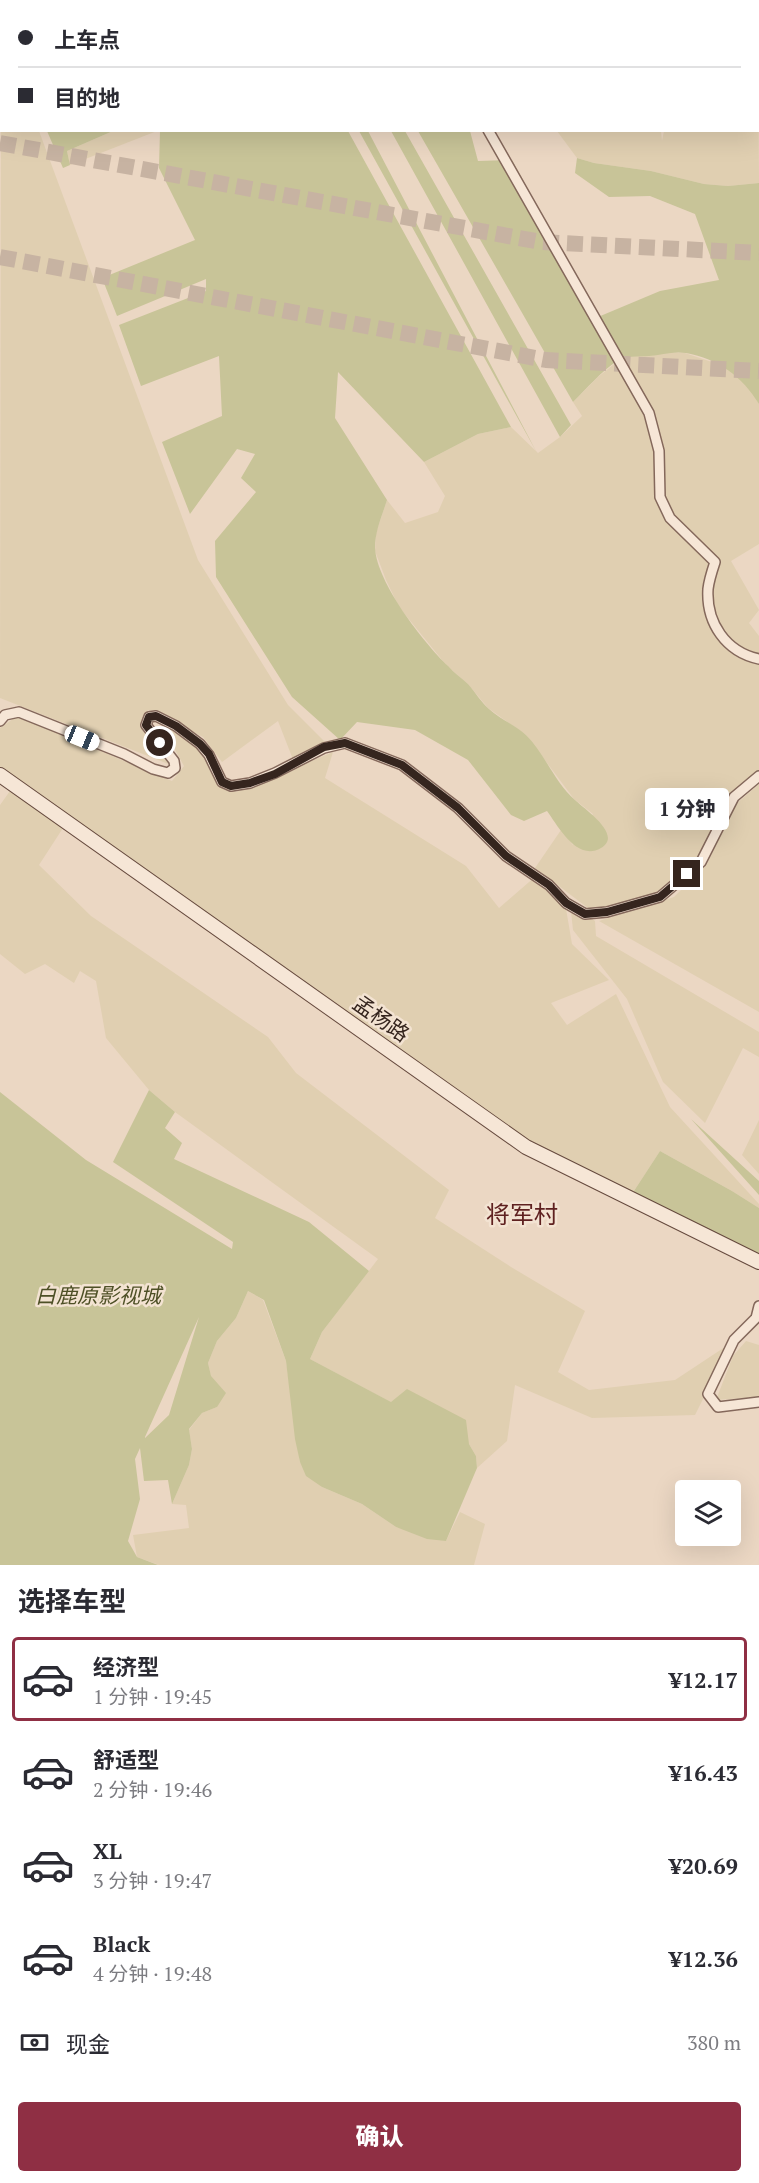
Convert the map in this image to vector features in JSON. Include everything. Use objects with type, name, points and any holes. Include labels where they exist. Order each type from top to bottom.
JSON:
[{"type":"main road","name":"孟杨路","points":[[0,775],[526,1147],[759,1262]]},
{"type":"street","points":[[489,132],[649,413],[659,451],[660,497],[670,518],[715,562],[708,589],[710,618],[724,640],[746,656],[759,659]]},
{"type":"street","points":[[0,721],[5,715],[19,712],[124,754],[153,769],[168,773],[175,768],[174,761],[146,725],[149,717],[156,716],[176,726],[200,744],[209,754],[222,782],[231,786],[250,783],[275,774],[324,747],[345,743],[402,765],[458,808],[506,856],[549,885],[566,903],[585,914],[607,912],[660,897],[701,862],[734,797],[759,776]]},
{"type":"street","points":[[759,1306],[756,1318],[734,1340],[708,1394],[718,1407],[759,1402]]},
{"type":"shaded area","points":[[1,132],[39,132],[198,560],[288,705],[327,744],[294,762],[278,721],[222,762],[203,737],[148,710],[144,723],[171,765],[0,698]]},
{"type":"shaded area","points":[[111,132],[154,132],[70,165],[67,151]]},
{"type":"shaded area","points":[[558,132],[661,132],[662,141],[664,132],[759,132],[759,183],[728,186],[704,184],[651,171],[594,163],[577,158]]},
{"type":"shaded area","points":[[685,353],[718,364],[737,375],[751,390],[759,404],[759,544],[731,561],[759,610],[749,623],[759,636],[759,776],[727,802],[699,865],[665,894],[596,914],[535,868],[561,830],[573,845],[593,814],[574,799],[526,735],[488,708],[468,684],[447,666],[399,607],[375,551],[376,533],[387,500],[405,523],[438,512],[445,496],[424,462],[478,434],[511,427],[538,453],[560,437],[582,416],[573,402],[618,361],[628,357]]},
{"type":"shaded area","points":[[17,716],[172,781],[184,766],[158,719],[197,743],[236,792],[333,752],[325,778],[466,866],[499,908],[536,876],[564,897],[572,944],[609,980],[551,1003],[567,1025],[616,994],[670,1107],[759,1204],[759,1208],[660,1151],[632,1194],[517,1137],[0,768],[0,728]]},
{"type":"shaded area","points":[[759,784],[759,1012],[599,921],[674,897],[707,864],[735,805]]},
{"type":"shaded area","points":[[10,791],[63,828],[39,865],[91,916],[268,1037],[296,1073],[449,1190],[435,1218],[585,1311],[558,1372],[589,1390],[675,1380],[731,1343],[695,1415],[592,1418],[515,1385],[507,1441],[477,1468],[476,1456],[469,1444],[310,1359],[322,1332],[378,1259],[175,1112],[149,1090],[106,1038],[96,981],[80,971],[74,983],[45,964],[25,974],[0,954],[0,805]]},
{"type":"shaded area","points":[[570,902],[595,921],[596,936],[759,1032],[759,1057],[743,1048],[705,1123],[663,1082],[627,999],[573,930]]},
{"type":"shaded area","points":[[759,1120],[759,1174],[742,1155]]},
{"type":"shaded area","points":[[248,1291],[263,1300],[286,1361],[300,1462],[322,1487],[362,1504],[396,1527],[446,1541],[460,1512],[485,1524],[474,1565],[159,1565],[137,1557],[133,1535],[189,1528],[186,1505],[172,1504],[189,1465],[192,1449],[189,1430],[202,1413],[217,1407],[208,1363],[217,1341],[236,1318]]},
{"type":"shaded area","points":[[746,1341],[759,1345],[759,1397],[716,1400],[733,1356]]},
{"type":"green space","points":[[47,132],[111,132],[67,151],[70,165],[63,168]]},
{"type":"green space","points":[[160,132],[349,132],[511,427],[478,434],[424,462],[338,372],[335,418],[387,500],[376,536],[375,548],[378,562],[392,594],[426,642],[450,669],[468,684],[489,709],[526,735],[568,793],[600,822],[608,836],[607,843],[601,848],[592,851],[576,846],[547,811],[524,821],[511,815],[468,760],[415,730],[357,722],[340,740],[292,697],[216,577],[215,541],[256,492],[241,478],[255,454],[237,449],[190,514],[162,442],[222,416],[219,356],[141,386],[119,325],[206,291],[206,279],[117,316],[102,278],[195,240],[159,168]]},
{"type":"green space","points":[[360,132],[369,132],[537,453]]},
{"type":"green space","points":[[392,132],[406,132],[571,425],[560,437]]},
{"type":"green space","points":[[419,132],[470,132],[478,161],[512,160],[598,317],[660,291],[719,280],[695,214],[650,196],[609,197],[575,173],[577,158],[594,163],[651,171],[704,184],[728,186],[759,183],[759,404],[745,385],[728,370],[719,364],[686,353],[621,359],[605,370],[573,402]]},
{"type":"green space","name":"白鹿原影视城","points":[[149,1090],[175,1112],[165,1128],[182,1143],[174,1159],[309,1222],[369,1271],[322,1332],[310,1359],[391,1402],[407,1389],[466,1420],[469,1444],[476,1456],[477,1468],[446,1541],[427,1539],[396,1527],[362,1504],[322,1487],[306,1476],[295,1439],[286,1361],[264,1300],[248,1291],[236,1318],[217,1341],[208,1363],[211,1376],[226,1393],[217,1407],[202,1413],[189,1429],[192,1449],[189,1465],[172,1504],[168,1480],[144,1481],[140,1448],[135,1459],[140,1499],[128,1541],[137,1557],[158,1565],[0,1565],[0,1092],[86,1160],[232,1249],[233,1242],[113,1162]],"holes":[[[199,1317],[169,1415],[145,1438]]]},
{"type":"green space","points":[[691,1119],[759,1181],[759,1195]]},
{"type":"green space","points":[[660,1151],[759,1208],[759,1259],[632,1194]]},
{"type":"tunnel","points":[[0,143],[541,242],[759,253]]},
{"type":"tunnel","points":[[0,257],[546,360],[759,371]]},
{"type":"district","name":"将军村","points":[[522,1215]]},
{"type":"route","points":[[160,743],[146,725],[149,717],[156,716],[176,726],[200,744],[209,754],[222,782],[231,786],[250,783],[275,774],[324,747],[345,743],[402,765],[458,808],[506,856],[549,885],[566,903],[585,914],[607,912],[660,897],[687,874]]}]
